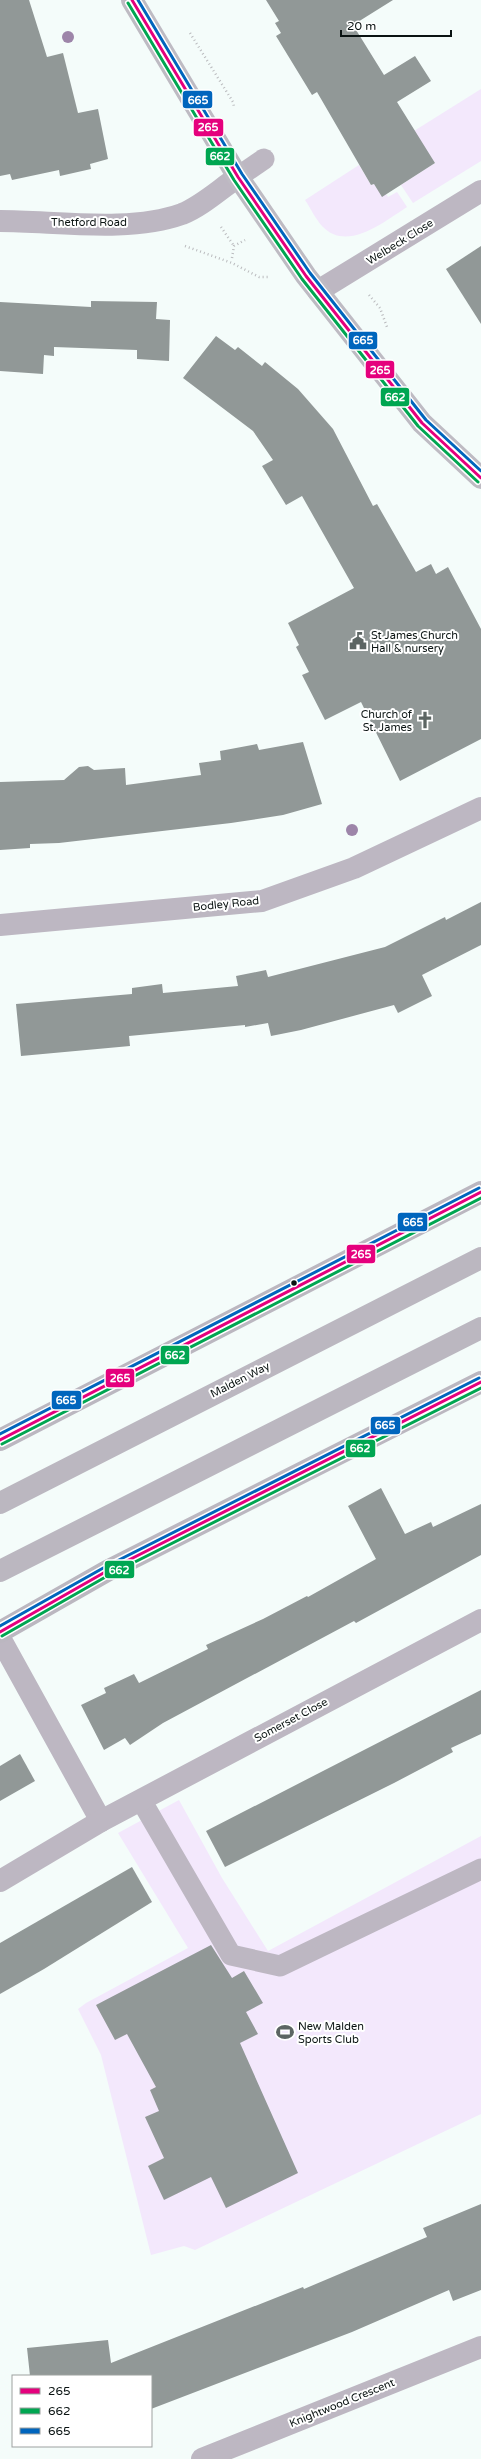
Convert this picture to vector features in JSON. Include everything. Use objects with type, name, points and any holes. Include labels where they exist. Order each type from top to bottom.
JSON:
[{"type":"highway","points":[[0,1440],[481,1192]]},
{"type":"highway","name":"Malden Way","points":[[0,1503],[481,1258]]},
{"type":"highway","points":[[0,1571],[481,1328]]},
{"type":"highway","points":[[0,1632],[107,1571],[481,1382]]},
{"type":"main road","points":[[132,0],[238,177],[312,283],[422,423],[481,478]]},
{"type":"street","name":"Thetford Road","points":[[0,221],[112,224],[157,220],[182,214],[238,177]]},
{"type":"street","name":"Welbeck Close","points":[[312,283],[481,191]]},
{"type":"street","name":"Bodley Road","points":[[0,925],[262,901],[354,868],[481,808]]},
{"type":"street","name":"Somerset Close","points":[[0,1881],[101,1821],[481,1620]]},
{"type":"street","points":[[0,1638],[101,1821]]},
{"type":"street","name":"Knightwood Crescent","points":[[202,2459],[481,2347]]},
{"type":"lane","points":[[238,177],[264,159]]},
{"type":"lane","points":[[141,1800],[231,1955],[280,1966],[481,1869]]},
{"type":"path","points":[[157,220],[177,243],[232,263],[259,277],[312,283]]},
{"type":"path","points":[[216,221],[234,246],[232,258]]},
{"type":"path","points":[[234,246],[246,240]]},
{"type":"shaded area","points":[[481,89],[481,161],[413,203],[401,185],[435,163],[422,143],[406,136]]},
{"type":"shaded area","points":[[359,165],[371,185],[374,184],[382,196],[386,194],[388,197],[397,192],[407,207],[388,220],[366,232],[354,236],[332,234],[322,226],[305,200]]},
{"type":"shaded area","name":"New Malden Sports Club","points":[[179,1800],[222,1878],[268,1951],[481,1836],[481,2114],[195,2250],[184,2246],[151,2255],[101,2055],[78,2009],[86,2003],[188,1948],[118,1833]]},
{"type":"building","points":[[0,0],[29,0],[47,57],[63,53],[78,113],[98,109],[108,159],[90,164],[91,169],[60,176],[59,170],[12,180],[10,174],[0,176]]},
{"type":"building","points":[[266,0],[393,0],[353,25],[384,75],[415,56],[431,81],[397,102],[435,163],[382,197],[374,184],[371,185],[317,92],[312,95],[276,36],[281,33],[275,23],[279,21]]},
{"type":"building","points":[[481,246],[481,324],[446,269]]},
{"type":"building","points":[[91,301],[157,302],[156,319],[170,320],[169,361],[137,359],[137,350],[54,347],[54,356],[44,355],[43,374],[0,371],[0,302],[91,307]]},
{"type":"building","points":[[216,336],[235,350],[238,347],[262,366],[265,362],[298,389],[333,429],[373,506],[377,504],[416,572],[431,564],[436,574],[448,567],[481,629],[481,739],[400,781],[361,702],[325,720],[302,675],[309,672],[296,647],[299,645],[288,623],[354,588],[302,496],[286,505],[262,466],[273,460],[253,431],[183,378]]},
{"type":"building","points":[[303,742],[322,804],[283,815],[231,823],[59,843],[30,844],[30,848],[0,850],[0,782],[64,780],[79,767],[88,766],[94,770],[125,768],[126,785],[201,775],[199,763],[221,760],[220,751],[257,744],[259,750]]},
{"type":"building","points":[[481,902],[481,945],[422,975],[432,996],[398,1013],[394,1005],[301,1030],[271,1036],[268,1023],[245,1027],[245,1025],[129,1036],[130,1046],[21,1056],[16,1004],[132,994],[132,988],[162,984],[163,993],[238,986],[236,976],[266,970],[268,977],[385,947],[445,917],[446,920]]},
{"type":"building","points":[[381,1488],[405,1534],[431,1522],[433,1527],[481,1504],[481,1555],[356,1623],[354,1621],[163,1723],[130,1745],[125,1738],[104,1750],[81,1705],[106,1693],[104,1688],[134,1674],[139,1683],[208,1649],[206,1645],[263,1619],[307,1596],[308,1597],[376,1559],[348,1506]]},
{"type":"building","points":[[481,1690],[481,1734],[451,1748],[453,1752],[394,1783],[225,1867],[206,1831]]},
{"type":"building","points":[[20,1754],[35,1781],[0,1801],[0,1766]]},
{"type":"building","points":[[132,1867],[152,1902],[44,1969],[0,1994],[0,1943]]},
{"type":"building","points":[[211,1945],[232,1978],[244,1971],[263,2003],[246,2012],[258,2034],[240,2043],[298,2173],[226,2208],[211,2177],[164,2200],[148,2166],[164,2158],[145,2117],[159,2111],[150,2090],[156,2087],[127,2034],[115,2040],[96,2005]]},
{"type":"building","points":[[481,2204],[481,2290],[453,2301],[449,2290],[352,2332],[152,2409],[152,2375],[30,2375],[27,2348],[108,2340],[111,2363],[303,2287],[304,2289],[427,2237],[423,2228]]},
{"type":"transit line","name":"265","points":[[132,0],[238,177],[306,276],[422,423],[481,478]]},
{"type":"transit line","name":"665","points":[[138,0],[242,174],[310,273],[426,420],[481,471]]},
{"type":"transit line","name":"662","points":[[128,3],[234,180],[302,279],[418,426],[478,482]]},
{"type":"transit line","name":"665","points":[[0,1434],[479,1188]]},
{"type":"transit line","name":"265","points":[[0,1440],[481,1192]]},
{"type":"transit line","name":"662","points":[[2,1444],[481,1198]]},
{"type":"transit line","name":"665","points":[[0,1626],[105,1567],[479,1378]]},
{"type":"transit line","name":"265","points":[[0,1632],[107,1571],[481,1382]]},
{"type":"transit line","name":"662","points":[[2,1636],[109,1575],[481,1388]]},
{"type":"place","name":"St James Church Hall & nursery","points":[[358,641]]},
{"type":"place","name":"Church of St. James","points":[[425,720]]},
{"type":"place","name":"New Malden Sports Club","points":[[285,2032]]}]
